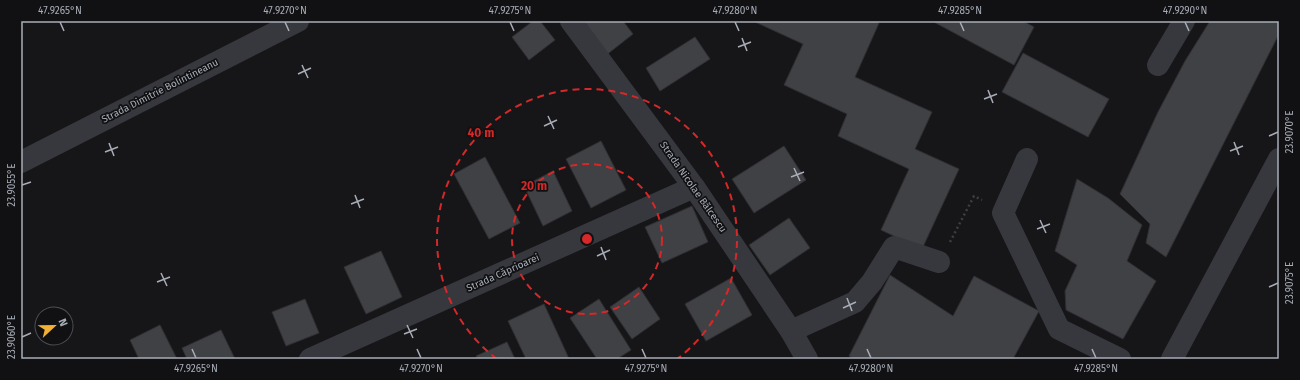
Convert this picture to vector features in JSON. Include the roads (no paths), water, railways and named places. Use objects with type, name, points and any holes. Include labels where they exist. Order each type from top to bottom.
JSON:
[{"type":"street","name":"Strada Dimitrie Bolintineanu","points":[[21,162],[298,21]]},
{"type":"street","name":"Strada Nicolae Bălcescu","points":[[571,21],[694,187],[791,331],[807,359]]},
{"type":"street","points":[[1158,66],[1184,21]]},
{"type":"street","points":[[1027,159],[1003,213],[1059,329],[1120,359]]},
{"type":"street","points":[[1172,359],[1279,159]]},
{"type":"street","name":"Strada Căprioarei","points":[[310,359],[694,187]]},
{"type":"street","points":[[791,331],[855,302],[872,282],[894,248],[939,262]]}]
